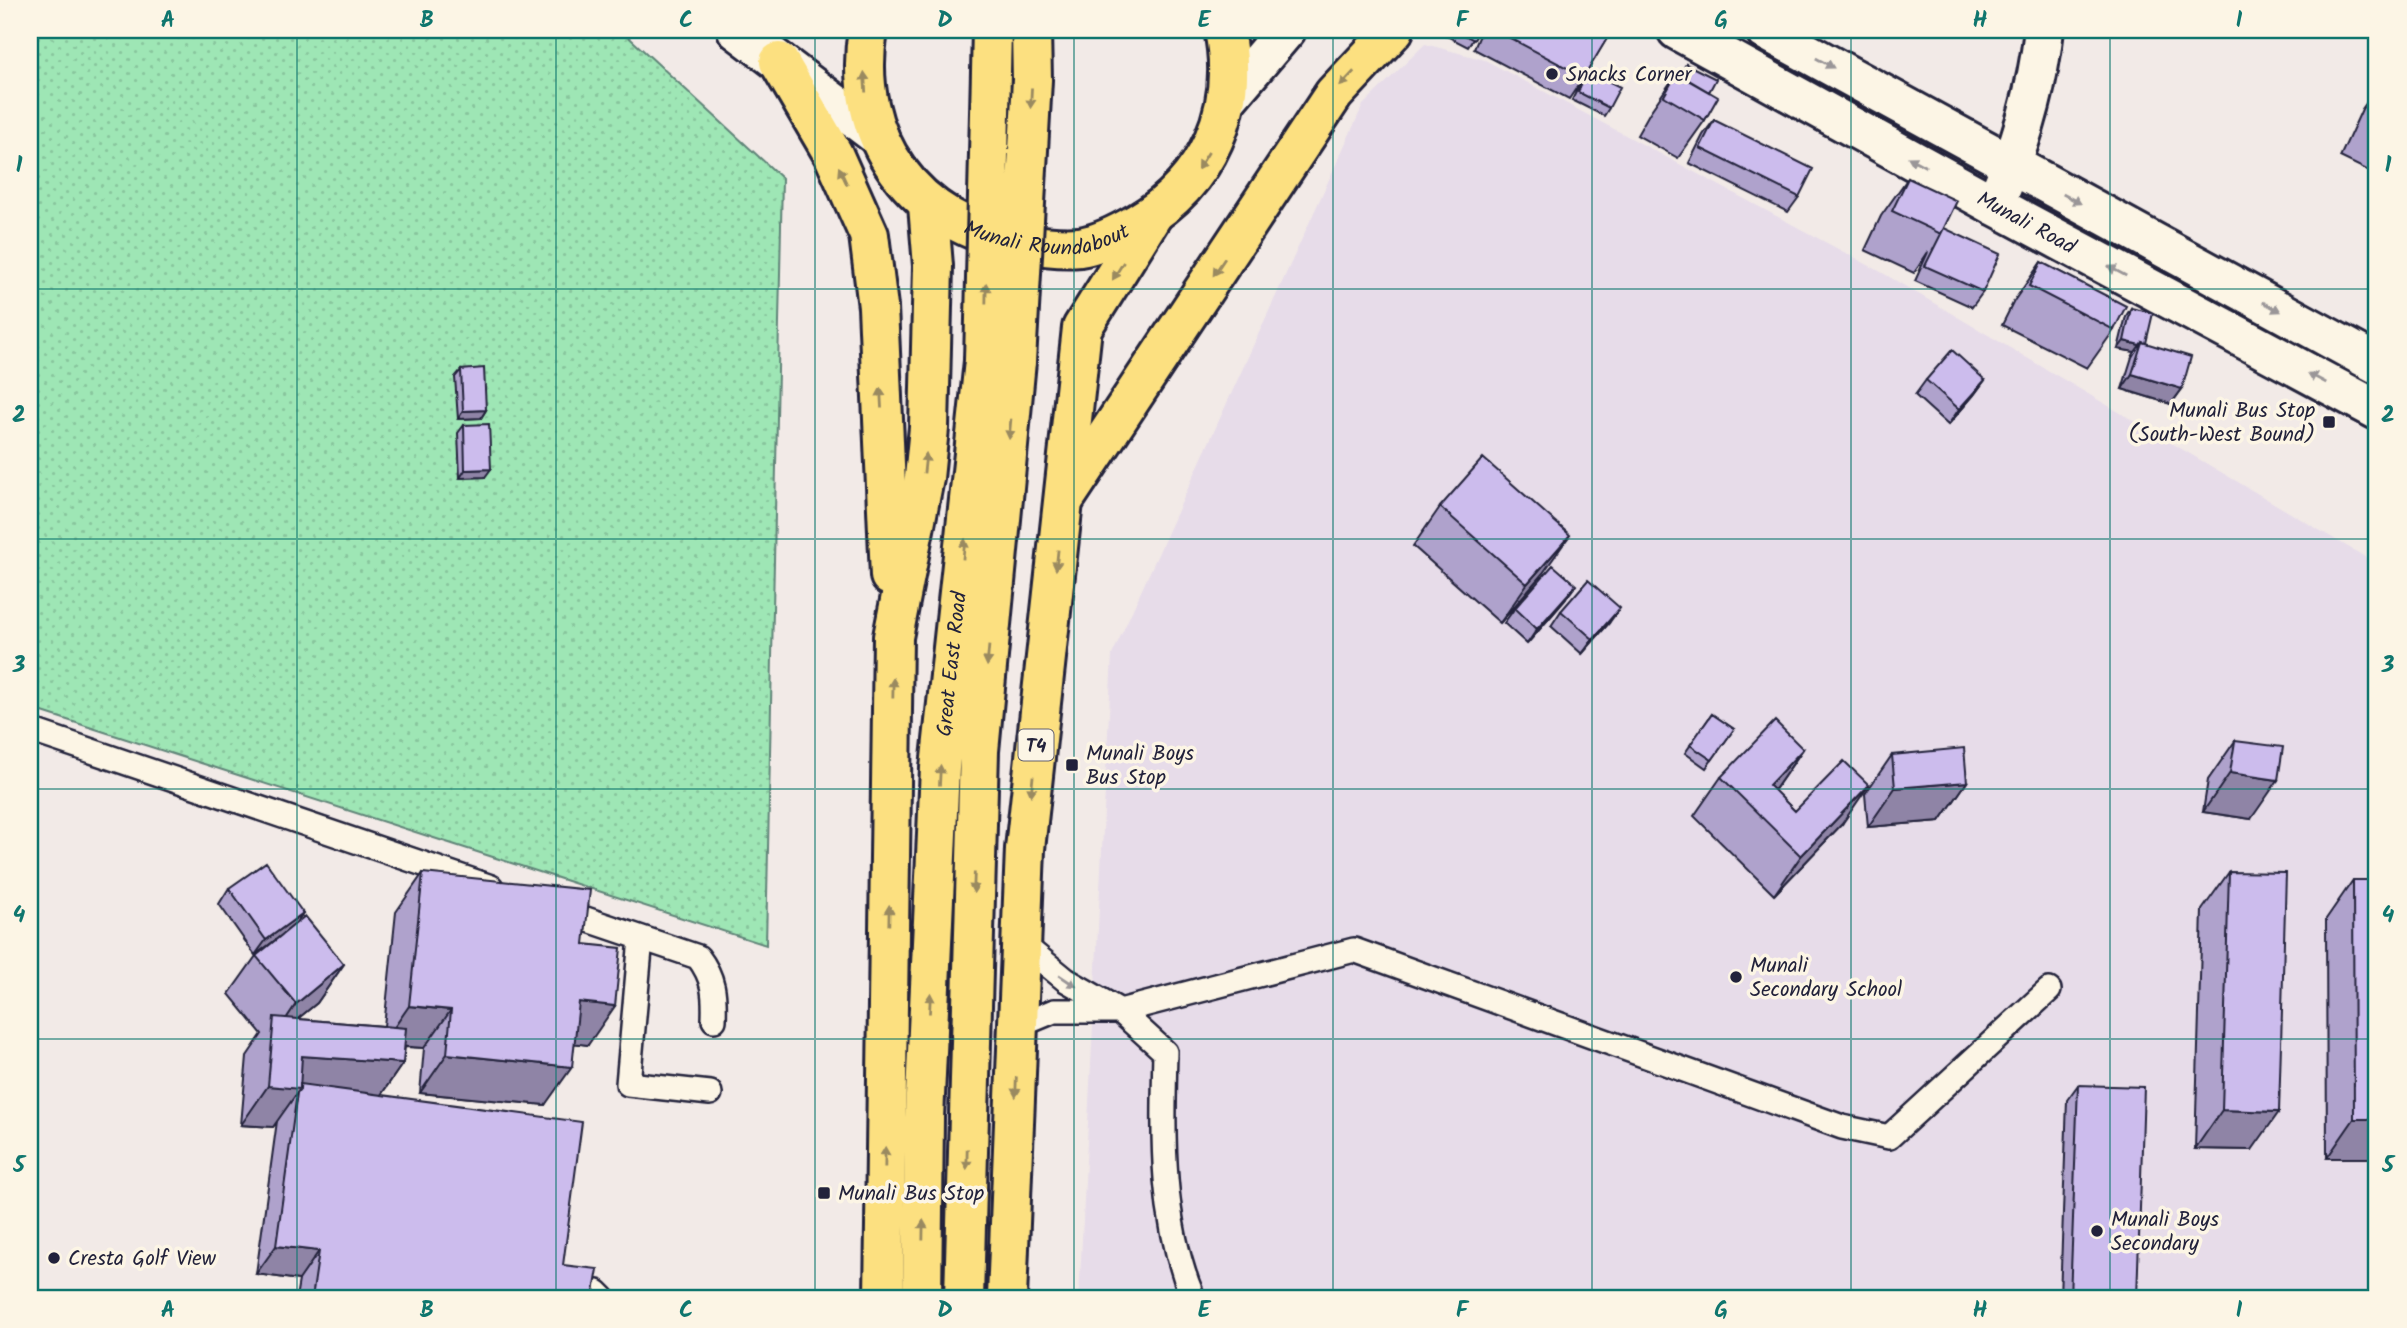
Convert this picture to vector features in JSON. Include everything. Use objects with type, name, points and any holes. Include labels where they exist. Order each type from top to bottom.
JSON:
[{"type":"main road","points":[[737,30],[879,137]]},
{"type":"main road","name":"Munali Roundabout","points":[[868,30],[863,58],[866,99],[879,137],[899,174],[928,205],[963,226],[1000,240],[1041,247],[1080,247],[1118,234],[1154,213],[1190,182],[1214,143],[1227,97],[1230,58],[1224,30]]},
{"type":"main road","name":"Great East Road","points":[[964,1298],[979,751],[1000,361],[992,30]]},
{"type":"main road","name":"Great East Road","points":[[922,1298],[924,1118],[940,768],[1000,361],[1032,80],[1031,30]]},
{"type":"main road","points":[[1227,97],[1286,30]]},
{"type":"main road","points":[[1063,501],[1334,94],[1394,30]]},
{"type":"main road","name":"Munali Road","points":[[1677,30],[1994,205],[2377,410]]},
{"type":"main road","name":"Munali Road","points":[[1765,30],[2377,364]]},
{"type":"main road","points":[[1994,205],[2012,166],[2038,78],[2044,30]]},
{"type":"main road","points":[[779,62],[832,154],[869,235],[878,307],[893,637],[884,1298]]},
{"type":"main road","points":[[893,637],[924,478],[929,428],[933,266],[928,205]]},
{"type":"main road","name":"T4","points":[[1007,1298],[1025,849],[1082,328],[1154,213]]},
{"type":"lane","points":[[30,730],[511,894]]},
{"type":"lane","points":[[537,903],[698,957],[709,973],[715,992],[713,1020]]},
{"type":"lane","points":[[641,938],[628,1084],[710,1094]]},
{"type":"lane","points":[[1021,943],[1066,980],[1120,1011],[1165,1052],[1163,1158],[1178,1261],[1193,1298]]},
{"type":"lane","points":[[1018,1026],[1054,1011],[1120,1011],[1354,950],[1842,1127],[1889,1137],[2049,990]]},
{"type":"shaded area","name":"Munali Secondary School","points":[[1425,44],[1485,60],[1881,272],[2377,564],[2377,1298],[1079,1298],[1112,655],[1363,105]]},
{"type":"green space","points":[[30,30],[621,30],[782,178],[766,945],[30,708]]},
{"type":"building","points":[[1455,30],[1479,30],[1474,40]]},
{"type":"building","points":[[1495,30],[1612,30],[1584,77]]},
{"type":"building","points":[[1686,64],[1716,79],[1709,92],[1681,76]]},
{"type":"building","points":[[1588,71],[1620,87],[1609,108],[1578,92]]},
{"type":"building","points":[[1677,73],[1718,97],[1705,120],[1664,96]]},
{"type":"building","points":[[2377,96],[2377,123],[2367,118]]},
{"type":"building","points":[[1714,120],[1813,169],[1799,197],[1700,148]]},
{"type":"building","points":[[1908,178],[1957,201],[1941,234],[1892,211]]},
{"type":"building","points":[[1944,228],[2000,254],[1983,292],[1925,266]]},
{"type":"building","points":[[2041,262],[2126,306],[2114,330],[2029,286]]},
{"type":"building","points":[[2131,308],[2153,313],[2146,343],[2142,342],[2140,345],[2124,341]]},
{"type":"building","points":[[2142,342],[2191,357],[2182,389],[2132,374]]},
{"type":"building","points":[[1952,350],[1985,380],[1959,409],[1926,380]]},
{"type":"building","points":[[484,368],[486,410],[463,411],[461,370]]},
{"type":"building","points":[[489,424],[491,469],[465,470],[464,425]]},
{"type":"building","points":[[1483,458],[1570,535],[1527,584],[1440,507]]},
{"type":"building","points":[[1553,565],[1576,585],[1537,629],[1515,608]]},
{"type":"building","points":[[1588,580],[1620,608],[1593,639],[1561,611]]},
{"type":"building","points":[[1712,714],[1734,729],[1712,760],[1690,745]]},
{"type":"building","points":[[1775,721],[1803,749],[1769,785],[1795,811],[1844,761],[1869,785],[1801,856],[1721,777]]},
{"type":"building","points":[[2235,741],[2283,747],[2278,780],[2230,773]]},
{"type":"building","points":[[1964,748],[1967,782],[1895,788],[1892,755]]},
{"type":"building","points":[[266,862],[303,913],[266,940],[229,888]]},
{"type":"building","points":[[2229,872],[2286,873],[2279,1112],[2222,1110]]},
{"type":"building","points":[[423,873],[590,890],[584,944],[621,948],[615,1006],[579,1002],[572,1067],[447,1054],[451,1010],[409,1006]]},
{"type":"building","points":[[2353,880],[2377,880],[2377,1119],[2354,1119]]},
{"type":"building","points":[[305,916],[344,964],[296,1004],[256,956]]},
{"type":"building","points":[[274,1017],[406,1028],[403,1063],[302,1056],[300,1089],[268,1086]]},
{"type":"building","points":[[300,1084],[582,1122],[563,1265],[598,1269],[593,1298],[312,1298],[319,1251],[276,1246]]},
{"type":"building","points":[[2078,1085],[2144,1087],[2137,1298],[2070,1298]]},
{"type":"place","name":"Snacks Corner","points":[[1552,74]]},
{"type":"place","name":"Munali Bus Stop (South-West Bound)","points":[[2329,422]]},
{"type":"place","name":"Munali Boys Bus Stop","points":[[1072,765]]},
{"type":"place","name":"Munali Secondary School","points":[[1736,977]]},
{"type":"place","name":"Munali Bus Stop","points":[[824,1193]]},
{"type":"place","name":"Munali Boys Secondary","points":[[2097,1231]]},
{"type":"place","name":"Cresta Golf View","points":[[54,1258]]}]
